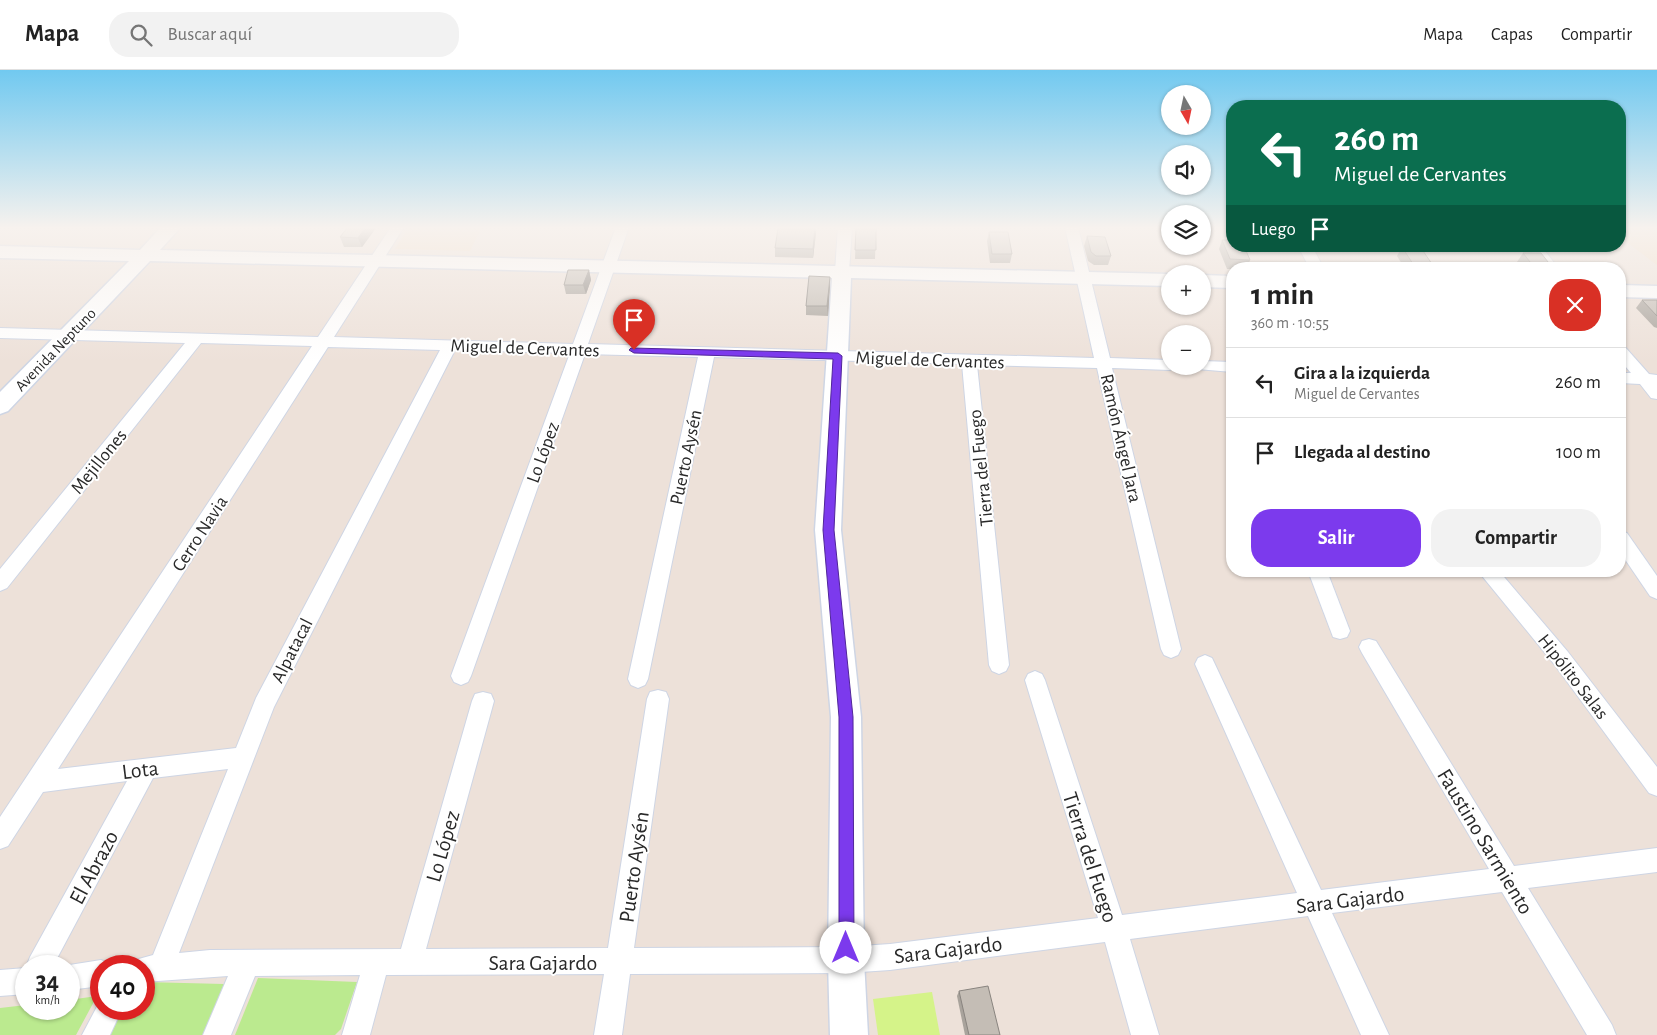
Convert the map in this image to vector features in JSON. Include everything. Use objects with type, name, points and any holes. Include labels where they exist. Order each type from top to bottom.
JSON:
[{"type":"main road","name":"Avenida Neptuno","points":[[0,406],[130,272]]},
{"type":"main road","points":[[842,272],[828,530],[846,717],[846,960],[849,1035]]},
{"type":"main road","points":[[843,272],[1161,280]]},
{"type":"main road","points":[[1211,281],[1226,282]]},
{"type":"main road","points":[[1626,291],[1657,292]]},
{"type":"street","name":"Cerro Navia","points":[[0,838],[369,272]]},
{"type":"street","name":"Lo López","points":[[461,676],[607,272]]},
{"type":"street","name":"Ramón Ángel Jara","points":[[1082,272],[1171,649]]},
{"type":"street","name":"Miguel de Cervantes","points":[[0,333],[1161,365]]},
{"type":"street","name":"Mejillones","points":[[0,583],[197,338]]},
{"type":"street","name":"Alpatacal","points":[[155,961],[282,667],[450,345]]},
{"type":"street","name":"Puerto Aysén","points":[[638,679],[707,352]]},
{"type":"street","points":[[1626,356],[1650,379],[1657,394]]},
{"type":"street","name":"Tierra del Fuego","points":[[969,360],[999,665]]},
{"type":"street","points":[[1211,366],[1226,367]]},
{"type":"street","points":[[1626,378],[1650,379]]},
{"type":"street","points":[[1626,547],[1657,591]]},
{"type":"street","points":[[1319,577],[1340,631]]},
{"type":"street","name":"Hipólito Salas","points":[[1492,577],[1561,658],[1657,785]]},
{"type":"street","name":"Faustino Sarmiento","points":[[1369,647],[1602,1035]]},
{"type":"street","points":[[1205,664],[1375,1035]]},
{"type":"street","name":"Tierra del Fuego","points":[[1034,680],[1114,929],[1145,1035]]},
{"type":"street","name":"Puerto Aysén","points":[[608,1035],[658,699]]},
{"type":"street","name":"Lo López","points":[[410,962],[483,701]]},
{"type":"street","name":"Lota","points":[[36,782],[243,757]]},
{"type":"street","name":"El Abrazo","points":[[45,955],[146,768]]},
{"type":"street","name":"Sara Gajardo","points":[[155,968],[210,963],[846,960],[890,957],[1657,860]]},
{"type":"street","points":[[356,1035],[377,962]]},
{"type":"street","points":[[217,1035],[247,963]]},
{"type":"street","points":[[0,983],[15,982]]},
{"type":"street","points":[[96,1035],[104,1020]]},
{"type":"green space","points":[[258,978],[357,982],[341,1029],[335,1035],[235,1035]]},
{"type":"green space","points":[[155,982],[224,984],[203,1035],[108,1035],[116,1020],[155,1020]]},
{"type":"green space","points":[[932,992],[940,1035],[878,1035],[873,999]]},
{"type":"green space","points":[[90,997],[90,1009],[76,1035],[0,1035],[0,1008],[15,1006],[15,1020],[80,1020],[80,998]]},
{"type":"building","points":[[567,272],[588,272],[583,285],[564,285]]},
{"type":"building","points":[[809,276],[830,277],[827,306],[806,306]]},
{"type":"building","points":[[1642,300],[1657,300],[1657,316]]},
{"type":"building","points":[[988,986],[1000,1035],[969,1035],[959,991]]},
{"type":"route","points":[[634,350],[838,356],[828,530],[846,717],[846,948]]}]
